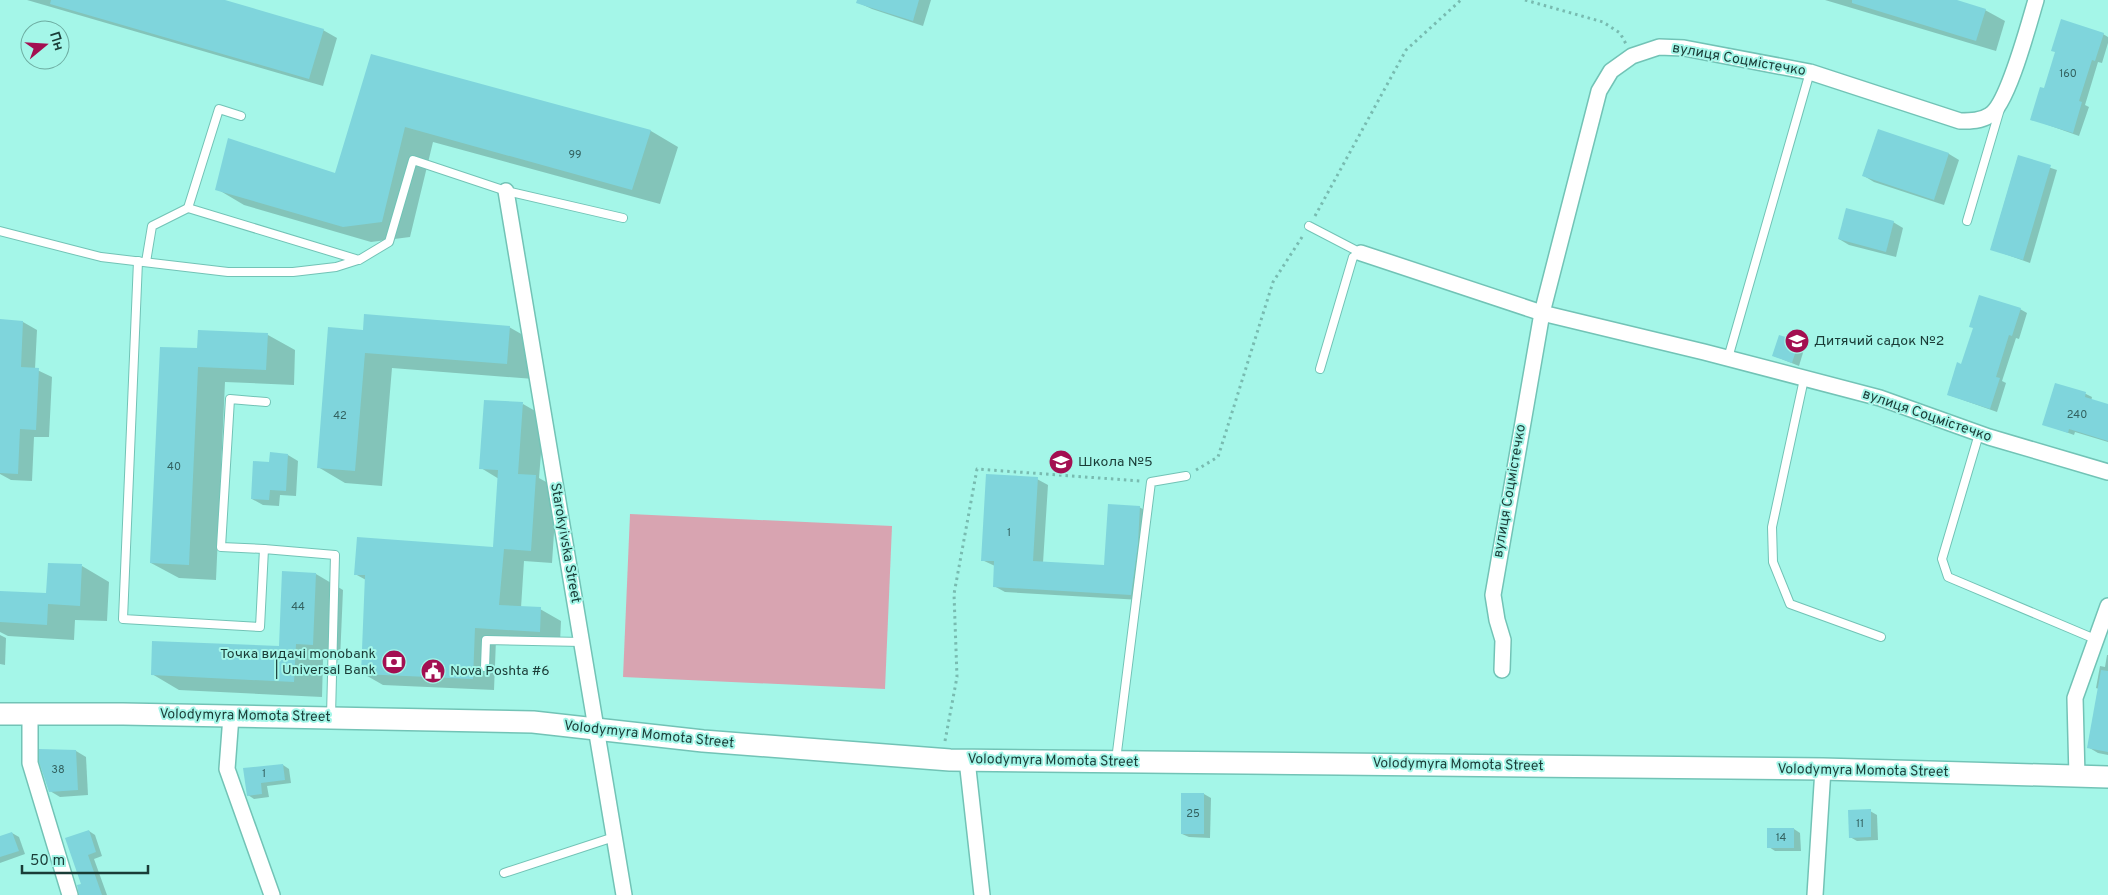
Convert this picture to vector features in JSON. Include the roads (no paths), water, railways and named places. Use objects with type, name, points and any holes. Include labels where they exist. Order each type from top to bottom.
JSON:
[{"type":"street","name":"вулиця Соцмістечко","points":[[1502,670],[1503,640],[1497,620],[1493,595],[1542,313],[1599,91],[1611,71],[1632,56],[1659,47],[1684,48],[1810,72],[1960,121],[1977,121],[1992,114],[2004,98],[2036,0]]},
{"type":"street","name":"Starokyivska Street","points":[[506,191],[624,895]]},
{"type":"street","name":"вулиця Соцмістечко","points":[[1362,253],[1542,313],[1728,358],[1880,398],[1980,434],[2108,472]]},
{"type":"street","points":[[2077,777],[2075,698],[2108,606]]},
{"type":"street","name":"Volodymyra Momota Street","points":[[0,714],[533,722],[703,741],[942,760],[1823,769],[2108,777]]},
{"type":"street","points":[[30,714],[30,763],[70,895]]},
{"type":"street","points":[[231,716],[227,769],[272,895]]},
{"type":"street","points":[[967,760],[982,895]]},
{"type":"street","points":[[1816,895],[1823,769]]},
{"type":"lane","points":[[1728,358],[1810,72]]},
{"type":"lane","points":[[1967,221],[2004,98]]},
{"type":"lane","points":[[188,208],[219,109],[241,116]]},
{"type":"lane","points":[[0,231],[102,257],[228,272],[293,272],[336,267],[359,260],[389,242],[414,160],[506,191],[623,218]]},
{"type":"lane","points":[[264,549],[260,627],[123,619],[142,262],[152,226],[188,208],[359,260]]},
{"type":"lane","points":[[1309,226],[1362,253]]},
{"type":"lane","points":[[1320,368],[1353,257],[1362,253]]},
{"type":"lane","points":[[1804,379],[1772,527],[1773,562],[1790,604],[1881,637]]},
{"type":"lane","points":[[266,402],[230,399],[221,547],[335,555],[331,718]]},
{"type":"lane","points":[[1980,434],[1942,558],[1948,577],[2095,639]]},
{"type":"lane","points":[[1115,762],[1151,482],[1186,476]]},
{"type":"lane","points":[[484,667],[486,640],[582,642]]},
{"type":"lane","points":[[504,873],[614,837]]},
{"type":"place","name":"Дитячий садок №2","points":[[1797,341]]},
{"type":"place","name":"Школа №5","points":[[1061,462]]},
{"type":"place","name":"Точка видачі monobank | Universal Bank","points":[[394,662]]},
{"type":"place","name":"Nova Poshta #6","points":[[433,671]]}]
